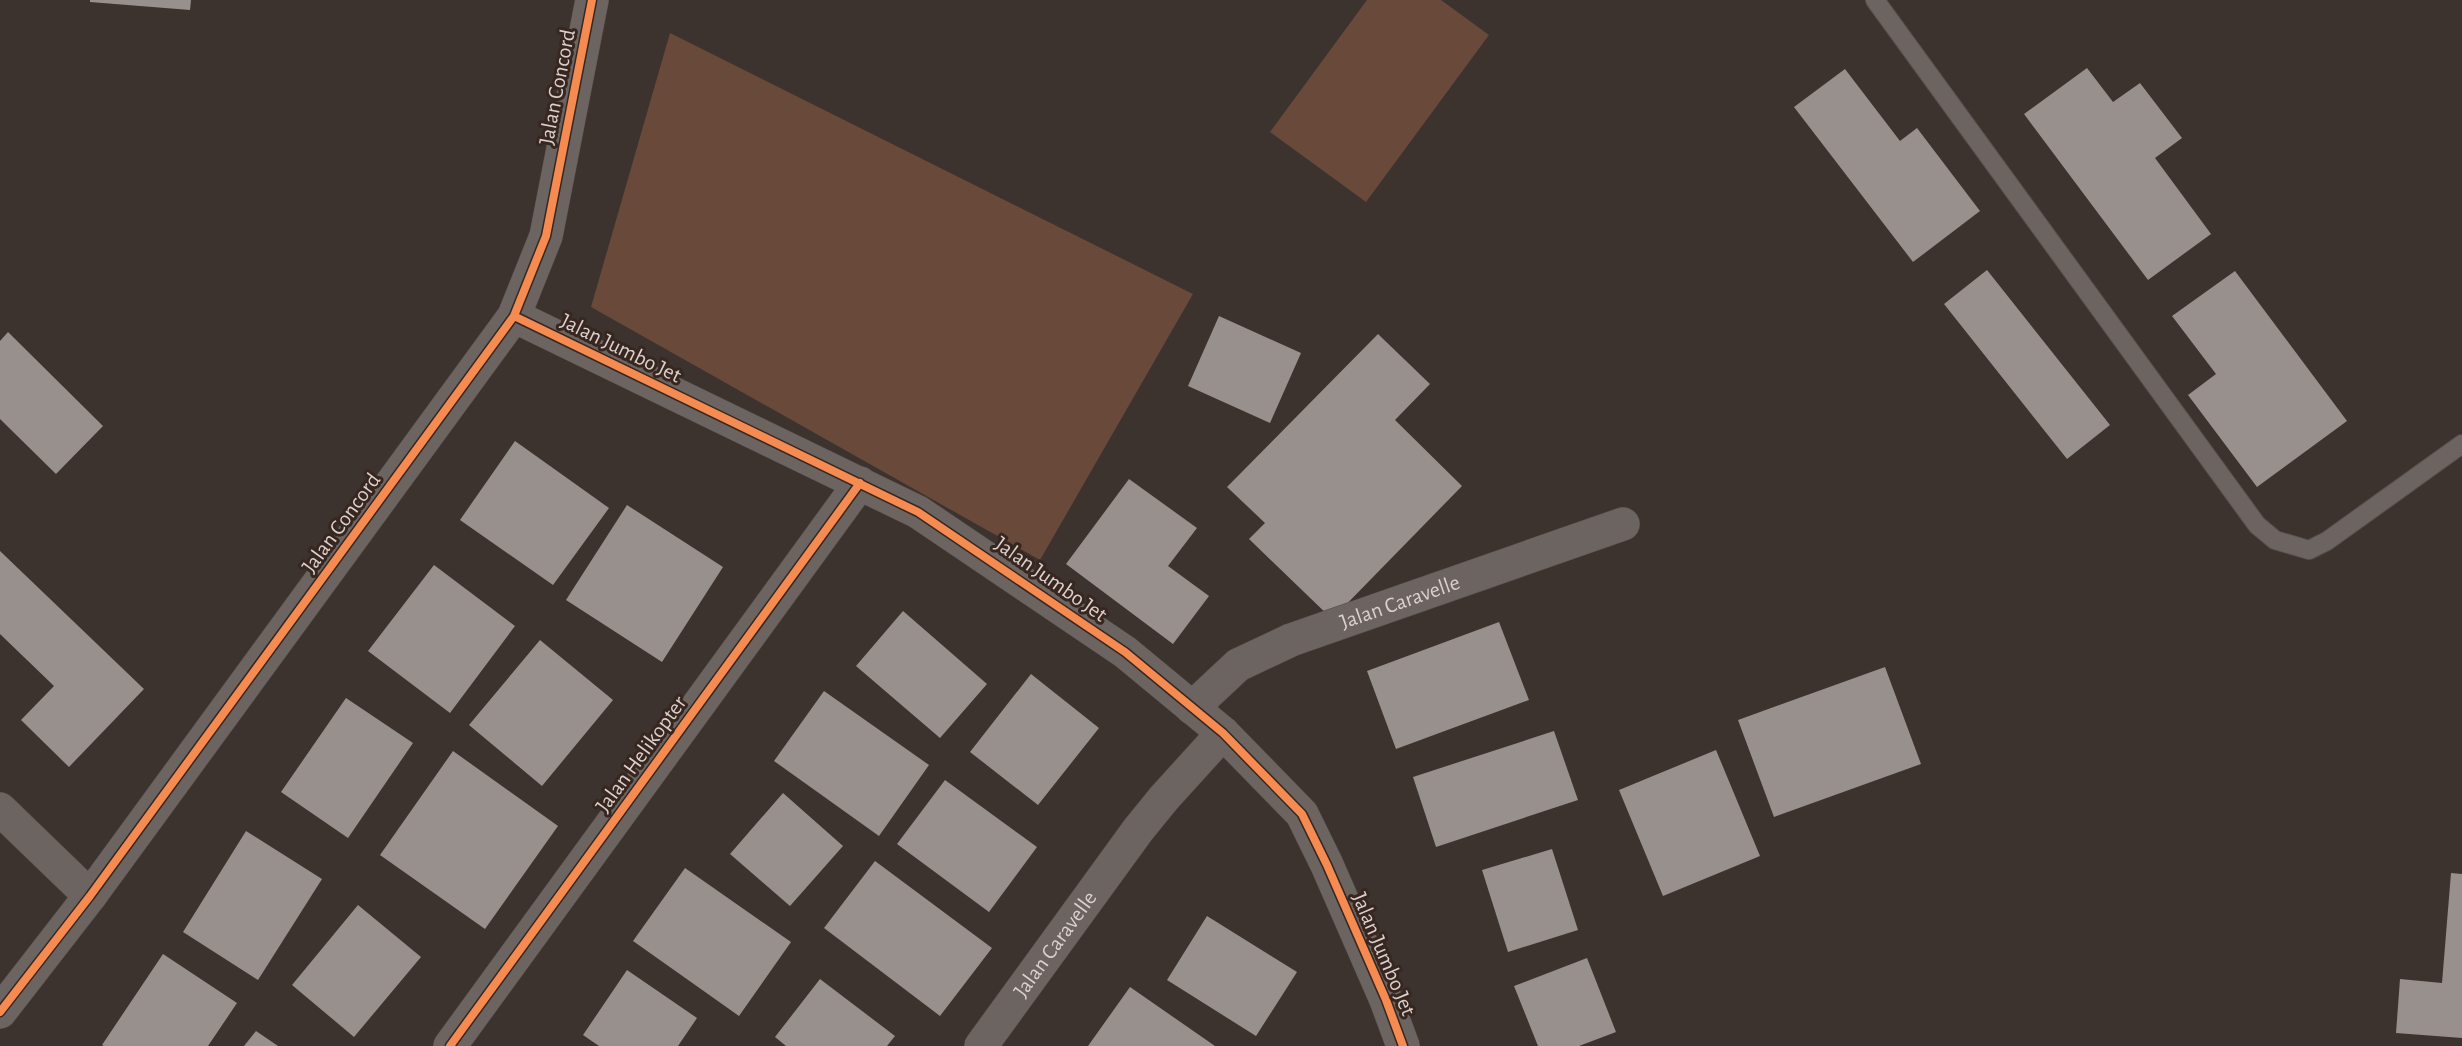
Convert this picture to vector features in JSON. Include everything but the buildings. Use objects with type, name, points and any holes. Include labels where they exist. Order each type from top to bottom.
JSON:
[{"type":"street","name":"Jalan Concord","points":[[0,1012],[90,896],[514,316],[546,236],[592,0]]},
{"type":"street","name":"Jalan Jumbo Jet","points":[[514,316],[918,512],[1125,652],[1223,733],[1302,814],[1386,1000],[1403,1046]]},
{"type":"street","name":"Jalan Helikopter","points":[[450,1046],[860,483]]},
{"type":"street","name":"Jalan Caravelle","points":[[1192,708],[1238,665],[1291,640],[1623,524]]},
{"type":"street","name":"Jalan Caravelle","points":[[981,1046],[1138,830],[1223,733]]},
{"type":"street","points":[[0,809],[90,896]]},
{"type":"lane","points":[[1875,0],[2257,525],[2275,540],[2309,550],[2327,542],[2462,444]]},
{"type":"shaded area","points":[[1367,0],[1441,0],[1489,35],[1366,202],[1270,132]]},
{"type":"shaded area","points":[[670,33],[1193,294],[1040,560],[591,307]]},
{"type":"cycle path","points":[[0,1012],[90,896],[514,316],[546,236],[592,0]]},
{"type":"cycle path","points":[[514,316],[918,512],[1125,652],[1223,733],[1302,814],[1386,1000],[1403,1046]]},
{"type":"cycle path","points":[[450,1046],[860,483]]}]
